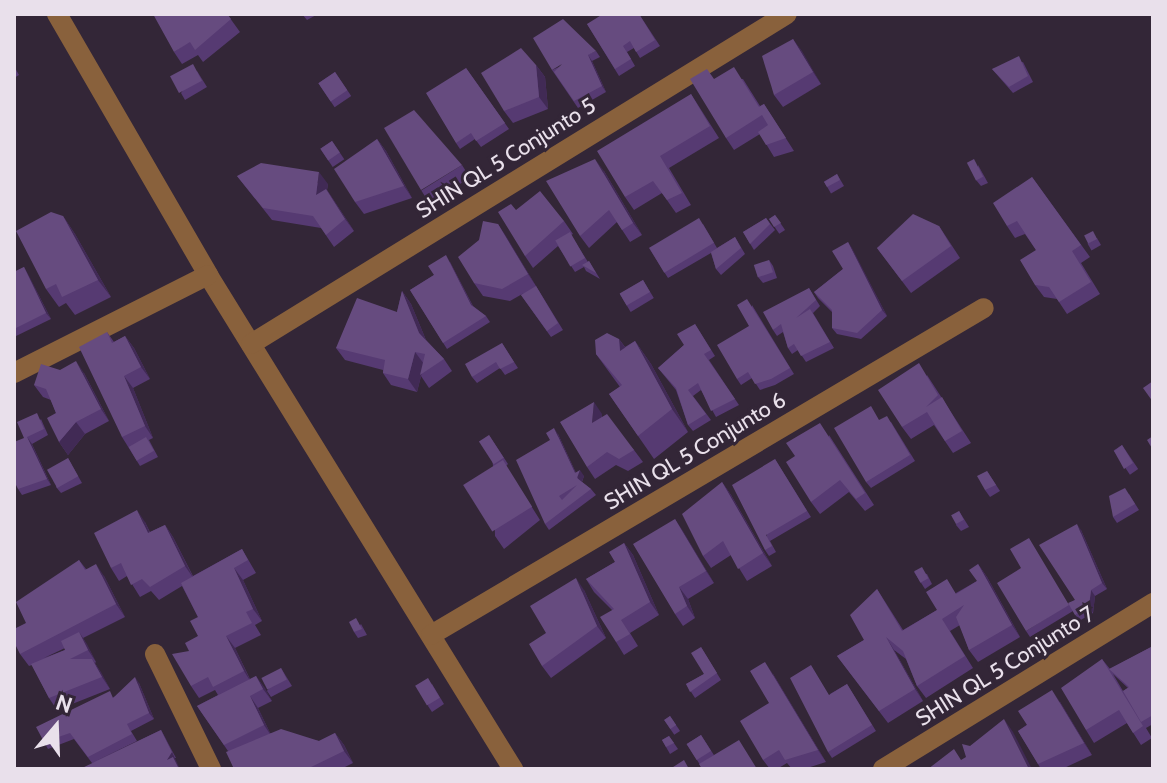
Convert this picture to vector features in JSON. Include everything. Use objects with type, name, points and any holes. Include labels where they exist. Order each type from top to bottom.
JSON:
[{"type":"street","points":[[57,14],[208,275],[513,769]]},
{"type":"street","name":"SHIN QL 5 Conjunto 5","points":[[251,344],[787,14]]},
{"type":"street","points":[[14,373],[208,275]]},
{"type":"street","name":"SHIN QL 5 Conjunto 6","points":[[431,635],[984,308]]},
{"type":"street","name":"SHIN QL 5 Conjunto 7","points":[[883,769],[1153,603]]},
{"type":"street","points":[[155,654],[211,769]]},
{"type":"building","points":[[153,14],[227,14],[231,19],[195,50],[190,42],[174,52]]},
{"type":"building","points":[[603,14],[639,14],[655,40],[636,52],[630,41],[623,46],[631,59],[615,69],[587,24]]},
{"type":"building","points":[[563,19],[596,51],[588,55],[602,86],[574,101],[554,72],[562,64],[552,70],[533,38]]},
{"type":"building","points":[[793,39],[813,72],[774,95],[762,56]]},
{"type":"building","points":[[521,48],[536,65],[539,97],[504,111],[481,73]]},
{"type":"building","points":[[1019,56],[1028,76],[1009,87],[992,69]]},
{"type":"building","points":[[193,64],[202,81],[179,93],[170,76]]},
{"type":"building","points":[[734,67],[759,107],[764,104],[786,138],[766,145],[758,132],[768,125],[762,115],[726,138],[690,79],[707,69],[714,79]]},
{"type":"building","points":[[466,68],[505,123],[476,141],[471,133],[456,143],[426,93]]},
{"type":"building","points":[[335,72],[347,90],[331,101],[318,83]]},
{"type":"building","points":[[691,94],[710,126],[660,156],[682,193],[667,200],[653,181],[625,197],[597,151]]},
{"type":"building","points":[[414,110],[462,165],[421,190],[384,128]]},
{"type":"building","points":[[377,139],[404,186],[355,202],[334,169]]},
{"type":"building","points":[[332,141],[340,153],[328,160],[320,149]]},
{"type":"building","points":[[595,159],[633,223],[622,230],[609,210],[580,236],[546,181]]},
{"type":"building","points":[[974,159],[983,177],[976,180],[967,163]]},
{"type":"building","points":[[261,163],[319,172],[316,195],[326,189],[345,219],[326,235],[313,216],[263,208],[237,176]]},
{"type":"building","points":[[837,174],[840,180],[827,187],[824,182]]},
{"type":"building","points":[[1032,177],[1081,245],[1072,251],[1091,282],[1059,302],[1049,287],[1035,285],[1020,260],[1036,250],[1017,221],[1007,226],[993,203]]},
{"type":"building","points":[[540,191],[564,221],[525,256],[498,212],[511,204],[516,210]]},
{"type":"building","points":[[51,212],[63,216],[98,280],[62,297],[56,284],[46,289],[16,231]]},
{"type":"building","points":[[913,214],[939,226],[951,246],[902,281],[877,248]]},
{"type":"building","points":[[775,215],[781,223],[774,227],[769,219]]},
{"type":"building","points":[[699,218],[714,243],[664,273],[649,248]]},
{"type":"building","points":[[766,218],[770,224],[750,244],[743,232]]},
{"type":"building","points":[[483,221],[498,224],[528,274],[502,289],[474,283],[458,257],[479,240]]},
{"type":"building","points":[[1093,231],[1097,239],[1088,244],[1084,236]]},
{"type":"building","points":[[570,232],[585,258],[570,266],[555,240]]},
{"type":"building","points":[[735,237],[741,248],[716,269],[711,252]]},
{"type":"building","points":[[848,242],[882,310],[857,333],[832,328],[832,310],[814,292],[843,269],[832,251]]},
{"type":"building","points":[[446,255],[471,305],[486,316],[443,343],[410,290],[434,275],[428,266]]},
{"type":"building","points":[[769,260],[773,272],[758,277],[754,265]]},
{"type":"building","points":[[589,261],[596,273],[582,265]]},
{"type":"building","points":[[24,267],[46,313],[14,329],[14,272]]},
{"type":"building","points":[[643,280],[650,292],[627,306],[620,294]]},
{"type":"building","points":[[536,286],[558,323],[547,331],[521,295]]},
{"type":"building","points":[[809,288],[816,300],[796,318],[810,309],[830,342],[801,356],[794,344],[788,348],[781,324],[773,330],[763,312]]},
{"type":"building","points":[[402,291],[419,333],[444,359],[420,375],[425,354],[415,352],[408,379],[383,373],[385,360],[336,348],[357,298],[397,312]]},
{"type":"building","points":[[747,299],[790,368],[755,384],[748,372],[737,379],[717,345],[749,326],[737,305]]},
{"type":"building","points":[[695,324],[711,350],[704,354],[735,399],[711,411],[698,383],[688,390],[706,414],[688,425],[676,388],[658,368],[684,345],[677,334]]},
{"type":"building","points":[[107,332],[112,343],[125,336],[141,367],[124,376],[145,426],[122,437],[79,347]]},
{"type":"building","points":[[607,333],[619,339],[620,351],[635,341],[672,409],[638,436],[609,394],[622,385],[596,354],[595,340]]},
{"type":"building","points":[[502,343],[514,362],[500,369],[496,362],[472,377],[465,364]]},
{"type":"building","points":[[76,361],[101,409],[76,422],[59,442],[47,418],[56,413],[46,389],[34,385],[41,364],[60,370]]},
{"type":"building","points":[[919,363],[938,395],[926,407],[942,397],[962,431],[945,441],[927,412],[902,427],[878,390]]},
{"type":"building","points":[[1153,381],[1153,402],[1143,388]]},
{"type":"building","points":[[594,402],[592,423],[607,414],[634,450],[619,459],[607,452],[587,467],[560,422]]},
{"type":"building","points":[[871,406],[879,420],[887,416],[910,455],[866,482],[834,428]]},
{"type":"building","points":[[37,413],[44,429],[27,437],[47,479],[18,489],[14,481],[14,442],[24,438],[17,422]]},
{"type":"building","points":[[820,423],[865,493],[856,499],[840,480],[811,502],[786,462],[795,456],[786,443]]},
{"type":"building","points":[[554,428],[575,473],[580,470],[577,478],[591,489],[545,524],[516,460],[550,440],[546,433]],"holes":[[[577,485],[562,500],[559,496]]]},
{"type":"building","points":[[489,435],[504,458],[494,464],[479,442]]},
{"type":"building","points":[[1153,436],[1153,450],[1147,440]]},
{"type":"building","points":[[146,437],[154,451],[137,461],[129,447]]},
{"type":"building","points":[[1122,445],[1133,463],[1124,469],[1114,451]]},
{"type":"building","points":[[68,458],[78,476],[57,488],[47,470]]},
{"type":"building","points":[[775,459],[807,511],[766,535],[772,546],[765,550],[732,485]]},
{"type":"building","points":[[503,460],[532,507],[492,532],[463,485]]},
{"type":"building","points":[[987,471],[996,485],[985,490],[977,476]]},
{"type":"building","points":[[722,482],[763,553],[738,569],[723,541],[703,556],[682,514]]},
{"type":"building","points":[[1125,488],[1135,504],[1113,517],[1109,496]]},
{"type":"building","points":[[137,510],[148,533],[165,525],[185,566],[150,587],[142,579],[131,585],[121,563],[111,568],[94,533]]},
{"type":"building","points":[[959,511],[964,520],[956,524],[951,515]]},
{"type":"building","points":[[675,519],[706,571],[679,587],[687,606],[675,614],[633,544]]},
{"type":"building","points":[[1077,524],[1102,583],[1091,590],[1089,606],[1075,615],[1068,603],[1075,600],[1039,545]]},
{"type":"building","points":[[1029,538],[1069,605],[1026,631],[997,583],[1021,568],[1010,549]]},
{"type":"building","points":[[624,543],[650,602],[621,620],[630,634],[616,642],[600,617],[614,609],[586,579],[615,562],[609,552]]},
{"type":"building","points":[[242,549],[248,560],[234,568],[253,609],[246,612],[252,623],[226,636],[244,671],[213,687],[208,677],[191,686],[172,654],[189,651],[185,643],[198,636],[190,621],[198,617],[181,583]]},
{"type":"building","points":[[79,560],[85,570],[96,564],[116,604],[20,654],[14,642],[14,629],[26,623],[16,602]]},
{"type":"building","points":[[978,564],[1012,625],[969,650],[956,617],[964,605],[942,619],[965,656],[917,686],[903,651],[886,637],[915,689],[879,711],[837,656],[864,640],[850,615],[877,589],[902,631],[937,610],[926,592],[947,579],[956,594],[977,581],[969,570]]},
{"type":"building","points":[[922,567],[928,578],[920,583],[914,571]]},
{"type":"building","points":[[576,578],[597,626],[542,666],[529,644],[546,633],[530,606]]},
{"type":"building","points":[[356,618],[362,629],[354,632],[349,622]]},
{"type":"building","points":[[79,632],[88,650],[70,659],[92,659],[102,677],[49,698],[31,664],[65,650],[61,641]]},
{"type":"building","points":[[1153,646],[1153,715],[1141,722],[1123,691],[1129,687],[1109,669]]},
{"type":"building","points":[[701,647],[717,673],[690,692],[686,684],[704,674],[691,653]]},
{"type":"building","points":[[1102,659],[1143,726],[1133,733],[1119,710],[1086,730],[1061,688]]},
{"type":"building","points":[[765,662],[818,750],[785,760],[779,750],[763,760],[740,721],[769,703],[750,671]]},
{"type":"building","points":[[811,665],[829,695],[847,684],[872,725],[828,752],[790,678]]},
{"type":"building","points":[[281,668],[287,680],[267,690],[261,678]]},
{"type":"building","points":[[256,676],[263,689],[250,696],[264,725],[224,745],[197,706]]},
{"type":"building","points":[[135,677],[149,713],[127,724],[132,734],[88,757],[70,733],[44,742],[36,727],[110,691],[113,698]]},
{"type":"building","points":[[428,678],[440,698],[427,705],[415,686]]},
{"type":"building","points":[[1052,690],[1084,743],[1038,764],[1018,731],[1027,725],[1018,711]]},
{"type":"building","points":[[670,716],[676,725],[670,729],[664,720]]},
{"type":"building","points":[[1004,719],[1029,769],[928,769],[954,749],[961,760],[966,757],[962,744],[970,746]]},
{"type":"building","points":[[281,729],[319,741],[335,733],[344,751],[307,769],[234,769],[226,752]]},
{"type":"building","points":[[161,730],[172,752],[167,760],[173,757],[179,769],[80,769]]},
{"type":"building","points":[[701,735],[711,751],[697,760],[687,744]]},
{"type":"building","points":[[669,736],[674,743],[666,747],[662,740]]},
{"type":"building","points":[[739,740],[757,769],[702,769],[699,764]]},
{"type":"building","points":[[684,760],[689,769],[670,769]]}]
